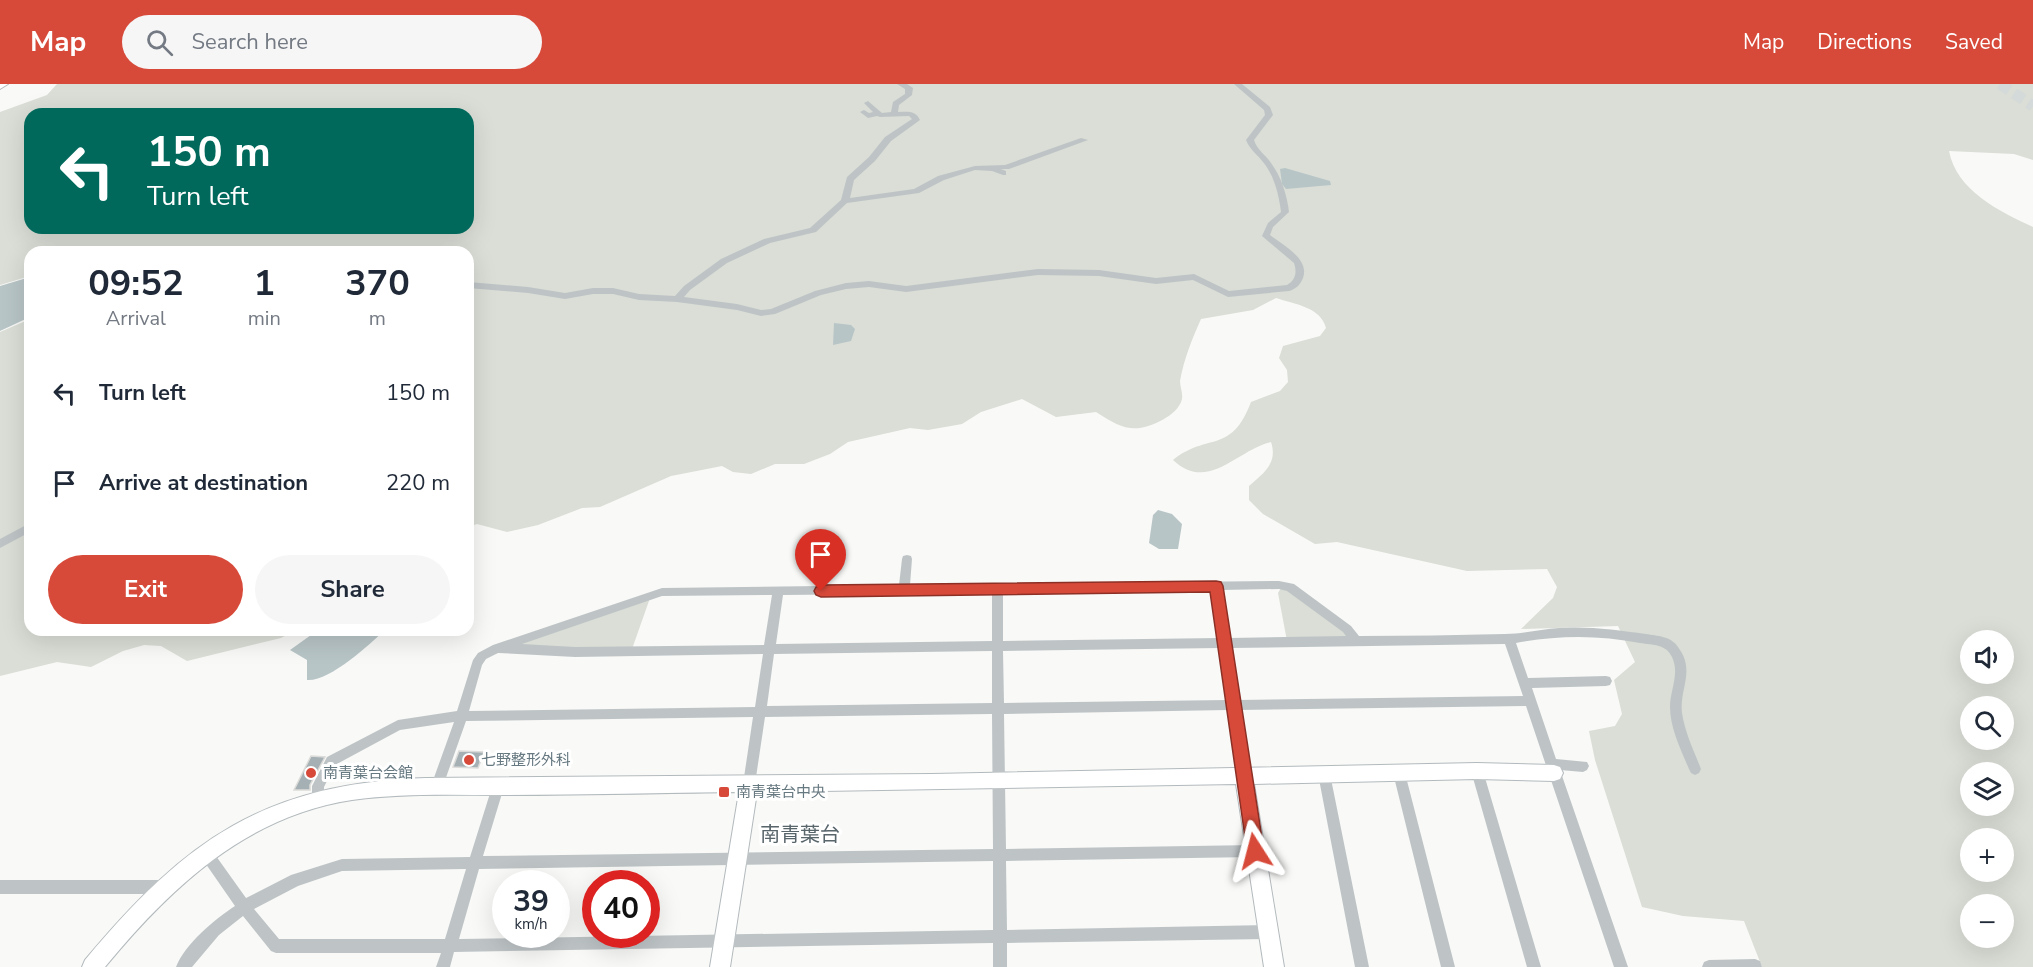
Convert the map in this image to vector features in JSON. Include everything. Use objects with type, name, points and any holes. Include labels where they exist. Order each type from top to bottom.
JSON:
[{"type":"street","points":[[892,112],[896,104],[908,95],[909,88],[901,84]]},
{"type":"street","points":[[474,286],[565,296],[593,291],[613,291],[639,297],[677,299],[761,313],[772,312],[818,293],[846,286],[885,284],[906,289],[1038,272],[1099,273],[1156,280],[1194,277],[1228,294],[1294,286],[1299,276],[1298,262],[1266,236],[1272,224],[1286,212],[1284,201],[1270,166],[1253,150],[1250,140],[1269,116],[1268,109],[1238,84]]},
{"type":"street","points":[[868,103],[878,113]]},
{"type":"street","points":[[677,299],[687,288],[724,261],[767,241],[813,231],[845,201],[850,179],[872,159],[888,139],[916,120],[910,114],[892,112],[868,116],[864,112]]},
{"type":"street","points":[[845,201],[916,191],[940,178],[975,168],[1006,167],[1084,140]]},
{"type":"street","points":[[975,168],[993,169],[1002,173]]},
{"type":"street","points":[[677,284],[687,288]]},
{"type":"street","points":[[756,311],[763,303]]},
{"type":"street","points":[[0,544],[24,530]]},
{"type":"street","points":[[904,589],[907,559]]},
{"type":"street","points":[[1216,586],[1274,967]]},
{"type":"street","points":[[437,786],[462,716],[477,663],[482,656],[497,648],[662,592],[1290,587],[1347,629],[1356,641]]},
{"type":"street","points":[[998,589],[1000,967]]},
{"type":"street","points":[[720,967],[778,591]]},
{"type":"street","points":[[497,648],[575,652],[1224,644],[1509,639],[1529,635],[1591,631],[1621,633],[1665,642],[1676,651],[1682,670],[1676,710],[1681,733],[1695,769]]},
{"type":"street","points":[[1509,639],[1621,967]]},
{"type":"street","points":[[1523,683],[1606,681]]},
{"type":"street","points":[[318,798],[318,786],[331,761],[398,725],[462,716],[1529,701]]},
{"type":"street","points":[[92,967],[162,887],[206,853],[251,825],[279,811],[318,798],[356,790],[437,786],[749,784],[1400,773],[1583,766]]},
{"type":"street","points":[[1477,771],[1534,967]]},
{"type":"street","points":[[1400,773],[1448,967]]},
{"type":"street","points":[[1324,774],[1362,967]]},
{"type":"street","points":[[443,967],[498,787]]},
{"type":"street","points":[[183,967],[193,951],[243,906],[293,880],[342,864],[1255,851]]},
{"type":"street","points":[[206,853],[243,906],[276,946],[449,946],[1268,932]]},
{"type":"street","points":[[0,887],[162,887]]},
{"type":"street","points":[[1709,967],[1755,966]]},
{"type":"shaded area","points":[[57,84],[2033,84],[2033,160],[2014,154],[1949,151],[1960,177],[1981,198],[2033,227],[2033,967],[1762,967],[1744,921],[1683,916],[1642,907],[1595,760],[1589,731],[1615,726],[1622,714],[1614,680],[1635,662],[1618,626],[1521,629],[1553,598],[1557,587],[1547,569],[1467,571],[1337,542],[1315,544],[1263,514],[1249,500],[1249,486],[1271,462],[1273,449],[1271,442],[1258,446],[1210,471],[1198,472],[1186,469],[1173,460],[1197,447],[1227,436],[1243,419],[1251,402],[1280,391],[1288,382],[1287,370],[1279,358],[1283,346],[1320,336],[1326,328],[1319,315],[1306,307],[1276,298],[1253,310],[1201,319],[1180,381],[1181,402],[1167,417],[1145,427],[1121,426],[1096,412],[1056,417],[1022,399],[981,412],[962,424],[928,430],[910,428],[848,442],[830,454],[804,464],[775,464],[751,474],[733,472],[722,466],[671,476],[600,507],[582,508],[538,525],[507,532],[474,525],[474,246],[24,246],[24,278],[0,285],[0,112],[47,95]]},
{"type":"shaded area","points":[[1285,168],[1330,181],[1331,185],[1286,189],[1282,184],[1280,169]]},
{"type":"shaded area","points":[[24,279],[24,320],[0,331],[0,286]]},
{"type":"shaded area","points":[[24,322],[24,636],[285,636],[187,661],[161,646],[144,645],[123,651],[91,667],[57,662],[0,676],[0,332]]},
{"type":"shaded area","points":[[834,323],[851,325],[855,329],[851,341],[833,345]]},
{"type":"shaded area","points":[[1158,510],[1172,514],[1182,524],[1178,549],[1159,549],[1149,543],[1153,515]]},
{"type":"shaded area","points":[[1281,588],[1297,593],[1354,640],[1287,641],[1278,593]]},
{"type":"shaded area","points":[[650,598],[632,649],[507,647]]},
{"type":"shaded area","points":[[310,636],[378,636],[337,669],[316,679],[307,680],[307,660],[290,650]]},
{"type":"building","name":"七野整形外科","points":[[459,751],[484,752],[478,768],[453,767]]},
{"type":"building","name":"南青葉台会館","points":[[311,756],[325,757],[310,785],[310,790],[294,790]]},
{"type":"tunnel","points":[[2000,84],[2033,106]]},
{"type":"place","name":"七野整形外科","points":[[469,760]]},
{"type":"place","name":"南青葉台会館","points":[[311,773]]},
{"type":"place","name":"南青葉台中央","points":[[724,792]]},
{"type":"district","name":"南青葉台","points":[[800,834]]},
{"type":"route","points":[[821,591],[1216,586],[1255,851]]}]
